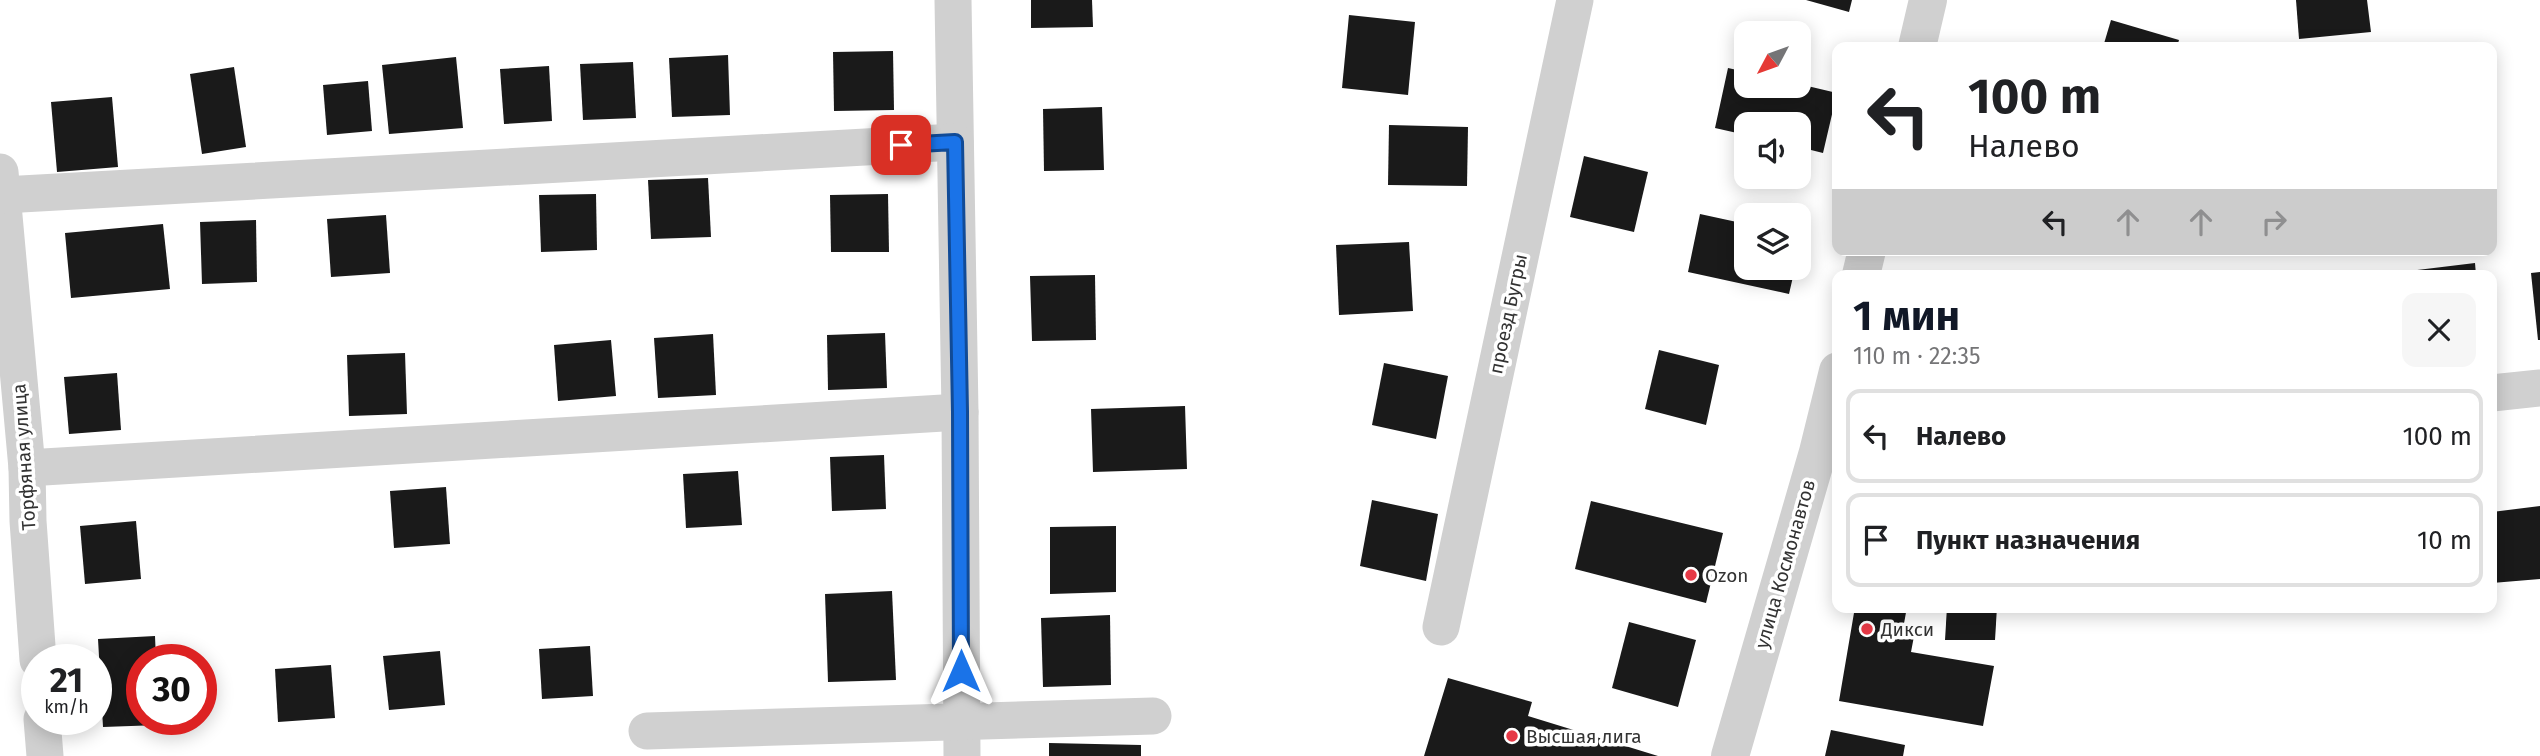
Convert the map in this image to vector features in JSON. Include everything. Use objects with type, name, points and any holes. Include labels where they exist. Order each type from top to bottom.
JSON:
[{"type":"street","points":[[953,0],[962,739]]},
{"type":"street","name":"проезд Бугры","points":[[1441,627],[1575,0]]},
{"type":"street","points":[[1918,42],[1928,0]]},
{"type":"street","points":[[1,183],[955,142]]},
{"type":"street","name":"Торфяная улица","points":[[1,183],[27,468],[14,521],[35,644]]},
{"type":"street","points":[[2497,392],[2540,388]]},
{"type":"street","points":[[27,468],[960,412]]},
{"type":"street","name":"улица Космонавтов","points":[[1730,756],[1828,451],[1832,419]]},
{"type":"street","points":[[647,732],[962,739],[1153,716]]},
{"type":"street","points":[[43,735],[45,756]]},
{"type":"building","points":[[1031,0],[1092,0],[1093,27],[1031,28]]},
{"type":"building","points":[[1806,0],[1852,0],[1849,12]]},
{"type":"building","points":[[2296,0],[2367,0],[2371,32],[2299,39]]},
{"type":"building","points":[[1349,15],[1415,22],[1408,95],[1342,88]]},
{"type":"building","points":[[2111,20],[2179,40],[2178,42],[2104,42]]},
{"type":"building","points":[[893,51],[894,110],[834,111],[833,52]]},
{"type":"building","points":[[728,55],[730,115],[672,117],[669,58]]},
{"type":"building","points":[[456,57],[463,128],[389,134],[382,65]]},
{"type":"building","points":[[633,62],[636,118],[583,120],[580,64]]},
{"type":"building","points":[[549,66],[552,121],[504,124],[500,69]]},
{"type":"building","points":[[234,67],[246,147],[202,154],[190,74]]},
{"type":"building","points":[[1728,68],[1734,69],[1734,98],[1811,98],[1811,87],[1832,92],[1832,114],[1823,153],[1811,150],[1811,112],[1734,112],[1734,132],[1715,128]]},
{"type":"building","points":[[368,81],[372,131],[327,135],[323,85]]},
{"type":"building","points":[[112,97],[118,167],[57,172],[51,102]]},
{"type":"building","points":[[1102,107],[1104,170],[1044,171],[1043,109]]},
{"type":"building","points":[[1389,125],[1468,127],[1467,186],[1388,185]]},
{"type":"building","points":[[1584,156],[1648,172],[1634,232],[1570,217]]},
{"type":"building","points":[[708,178],[711,237],[651,239],[648,180]]},
{"type":"building","points":[[596,194],[597,250],[541,252],[539,195]]},
{"type":"building","points":[[888,194],[889,252],[831,252],[830,195]]},
{"type":"building","points":[[1700,214],[1734,221],[1734,280],[1792,280],[1789,294],[1688,272]]},
{"type":"building","points":[[386,215],[390,273],[331,277],[327,219]]},
{"type":"building","points":[[256,220],[257,282],[202,284],[200,222]]},
{"type":"building","points":[[163,224],[170,289],[71,298],[65,233]]},
{"type":"building","points":[[1409,242],[1413,311],[1339,315],[1336,245]]},
{"type":"building","points":[[2475,263],[2476,270],[2417,270]]},
{"type":"building","points":[[2540,272],[2540,340],[2538,340],[2531,273]]},
{"type":"building","points":[[1095,275],[1096,340],[1032,341],[1030,276]]},
{"type":"building","points":[[885,333],[887,388],[828,390],[827,335]]},
{"type":"building","points":[[713,334],[716,395],[658,398],[654,338]]},
{"type":"building","points":[[611,340],[616,396],[558,401],[554,345]]},
{"type":"building","points":[[1659,350],[1719,365],[1706,425],[1645,409]]},
{"type":"building","points":[[405,353],[407,414],[349,416],[347,355]]},
{"type":"building","points":[[1384,363],[1448,376],[1436,439],[1372,425]]},
{"type":"building","points":[[117,373],[121,430],[69,434],[64,377]]},
{"type":"building","points":[[1185,406],[1187,469],[1093,472],[1091,409]]},
{"type":"building","points":[[884,455],[886,509],[832,511],[830,457]]},
{"type":"building","points":[[738,471],[742,525],[686,528],[683,474]]},
{"type":"building","points":[[446,487],[450,544],[394,548],[390,491]]},
{"type":"building","points":[[1372,500],[1438,514],[1426,581],[1360,566]]},
{"type":"building","points":[[1591,501],[1723,533],[1706,603],[1575,569]]},
{"type":"building","points":[[2540,506],[2540,579],[2497,583],[2497,511]]},
{"type":"building","points":[[136,521],[141,579],[85,584],[80,526]]},
{"type":"building","points":[[1116,526],[1116,592],[1050,594],[1050,527]]},
{"type":"building","points":[[892,591],[896,680],[828,682],[825,594]]},
{"type":"building","points":[[1854,613],[1906,613],[1903,629],[1915,631],[1911,652],[1994,666],[1983,726],[1839,701]]},
{"type":"building","points":[[1947,613],[1997,613],[1995,640],[1945,640]]},
{"type":"building","points":[[1110,615],[1111,685],[1043,687],[1041,618]]},
{"type":"building","points":[[1629,622],[1696,640],[1678,707],[1612,688]]},
{"type":"building","points":[[155,636],[155,644],[126,644],[126,726],[112,727],[112,644],[98,644],[98,639]]},
{"type":"building","points":[[590,646],[593,696],[542,699],[539,649]]},
{"type":"building","points":[[440,651],[445,705],[389,710],[383,656]]},
{"type":"building","points":[[331,665],[335,718],[278,722],[275,669]]},
{"type":"building","name":"Высшая лига","points":[[1448,678],[1532,702],[1528,716],[1658,756],[1424,756]]},
{"type":"building","points":[[1831,730],[1905,745],[1903,756],[1825,756]]},
{"type":"building","points":[[1049,743],[1141,745],[1141,756],[1049,756]]},
{"type":"place","name":"Ozon","points":[[1691,575]]},
{"type":"place","name":"Дикси","points":[[1867,629]]},
{"type":"place","name":"Высшая лига","points":[[1512,736]]},
{"type":"route","points":[[901,145],[955,142],[961,671]]}]
